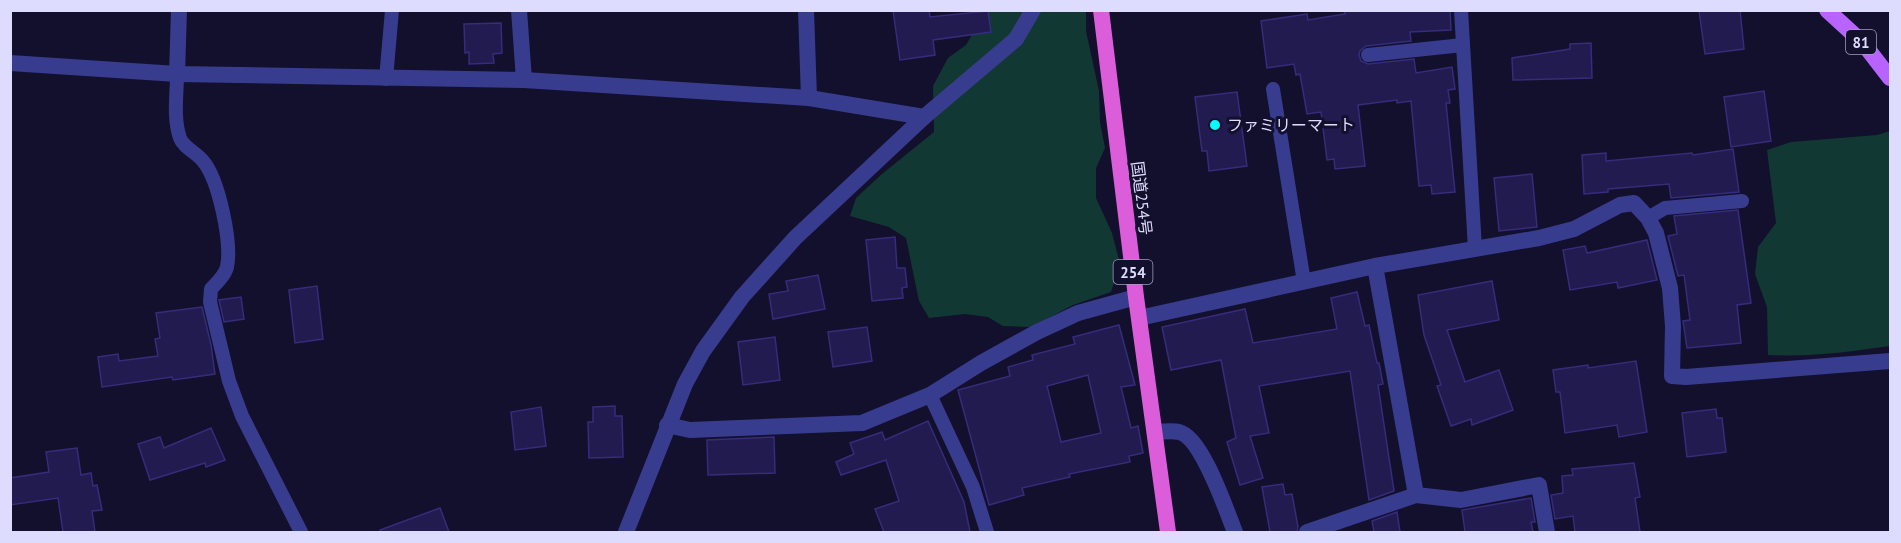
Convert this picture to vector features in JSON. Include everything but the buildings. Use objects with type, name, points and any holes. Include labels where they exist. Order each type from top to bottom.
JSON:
[{"type":"highway","name":"国道254号","points":[[1101,10],[1136,297],[1168,532]]},
{"type":"main road","name":"81","points":[[1827,10],[1863,43],[1890,78]]},
{"type":"street","points":[[177,74],[180,10]]},
{"type":"street","points":[[519,10],[524,80]]},
{"type":"street","points":[[806,10],[809,98]]},
{"type":"street","points":[[626,532],[685,384],[703,351],[742,297],[795,238],[924,117],[1016,39],[1033,10]]},
{"type":"street","points":[[10,63],[177,74],[524,80],[809,98],[924,117]]},
{"type":"street","points":[[1139,318],[1375,267],[1574,229],[1620,205],[1634,203],[1648,218],[1656,233],[1670,288],[1673,326],[1672,376],[1686,377],[1890,361]]},
{"type":"street","points":[[1375,267],[1416,495]]},
{"type":"street","points":[[668,425],[690,430],[861,423],[930,395],[981,363],[1037,332],[1078,313],[1136,297]]},
{"type":"street","points":[[1155,432],[1178,432],[1190,438],[1206,464],[1235,532]]},
{"type":"street","points":[[1307,532],[1416,495],[1461,500],[1539,485],[1547,532]]},
{"type":"lane","points":[[386,79],[392,10]]},
{"type":"lane","points":[[1461,10],[1475,249]]},
{"type":"lane","points":[[1368,55],[1463,45]]},
{"type":"lane","points":[[177,74],[177,118],[181,141],[204,162],[220,198],[228,245],[227,268],[211,289],[210,302],[229,381],[247,426],[301,532]]},
{"type":"lane","points":[[1273,89],[1304,282]]},
{"type":"lane","points":[[1648,218],[1665,208],[1742,201]]},
{"type":"lane","points":[[930,395],[973,487],[987,532]]},
{"type":"green space","points":[[986,11],[1086,11],[1086,31],[1099,91],[1100,122],[1105,148],[1096,168],[1096,198],[1112,233],[1120,264],[1111,292],[1073,305],[1031,327],[1003,326],[988,317],[965,314],[929,318],[919,301],[906,238],[889,227],[850,216],[856,198],[934,132],[933,86],[948,58],[966,45]]},
{"type":"green space","points":[[1890,131],[1890,346],[1829,354],[1768,355],[1767,307],[1755,274],[1758,247],[1776,223],[1767,150],[1791,142],[1877,135]]},
{"type":"place","name":"ファミリーマート","points":[[1215,125]]}]
